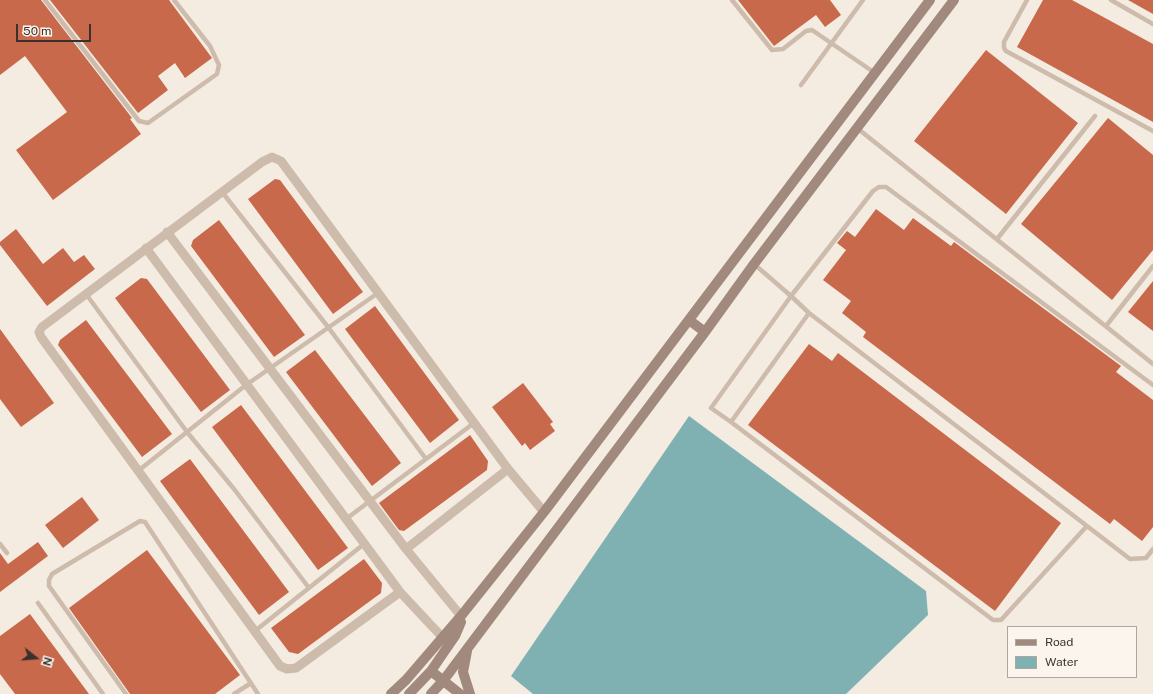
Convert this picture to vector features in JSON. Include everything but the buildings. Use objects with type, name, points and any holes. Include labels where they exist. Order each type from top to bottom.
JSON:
[{"type":"street","points":[[391,694],[406,680],[443,638],[544,512],[930,0]]},
{"type":"street","points":[[431,694],[443,681],[754,264],[954,0]]},
{"type":"street","points":[[400,592],[296,668],[287,669],[280,666],[41,337],[39,332],[42,327],[167,232],[262,162],[272,157],[281,161],[508,469],[544,512]]},
{"type":"street","points":[[167,232],[406,549],[464,612]]},
{"type":"street","points":[[146,248],[400,592],[443,638]]},
{"type":"street","points":[[689,320],[704,332]]},
{"type":"street","points":[[406,549],[508,469]]},
{"type":"street","points":[[409,694],[431,671],[455,636],[464,612]]},
{"type":"street","points":[[467,649],[463,672],[470,694]]},
{"type":"street","points":[[431,671],[460,694]]},
{"type":"street","points":[[417,687],[425,694]]},
{"type":"lane","points":[[45,0],[139,121],[148,123],[217,74],[219,65],[210,46],[174,0]]},
{"type":"lane","points":[[732,0],[772,50],[783,49],[806,31],[812,30],[875,73]]},
{"type":"lane","points":[[800,85],[863,0]]},
{"type":"lane","points":[[1027,0],[1004,42],[1004,48],[1006,51],[1153,132]]},
{"type":"lane","points":[[1111,0],[1153,24]]},
{"type":"lane","points":[[997,239],[1095,116]]},
{"type":"lane","points":[[857,128],[1153,364]]},
{"type":"lane","points":[[1086,526],[1001,620],[993,620],[711,408],[791,296],[873,191],[880,187],[886,187],[1153,386]]},
{"type":"lane","points":[[222,192],[328,327],[426,459]]},
{"type":"lane","points":[[754,264],[809,313],[1130,559],[1146,558],[1153,549]]},
{"type":"lane","points":[[1106,326],[1153,266]]},
{"type":"lane","points":[[138,471],[246,385],[378,293]]},
{"type":"lane","points":[[86,294],[187,432],[234,488],[309,588]]},
{"type":"lane","points":[[731,422],[809,313]]},
{"type":"lane","points":[[346,519],[474,422]]},
{"type":"lane","points":[[126,694],[50,586],[49,580],[52,574],[140,520],[145,522],[258,694]]},
{"type":"lane","points":[[0,544],[7,553]]},
{"type":"lane","points":[[255,631],[364,544]]},
{"type":"lane","points":[[38,603],[103,694]]},
{"type":"lane","points":[[234,694],[251,683]]},
{"type":"water","points":[[689,416],[926,591],[928,615],[846,694],[533,694],[511,676]]}]
